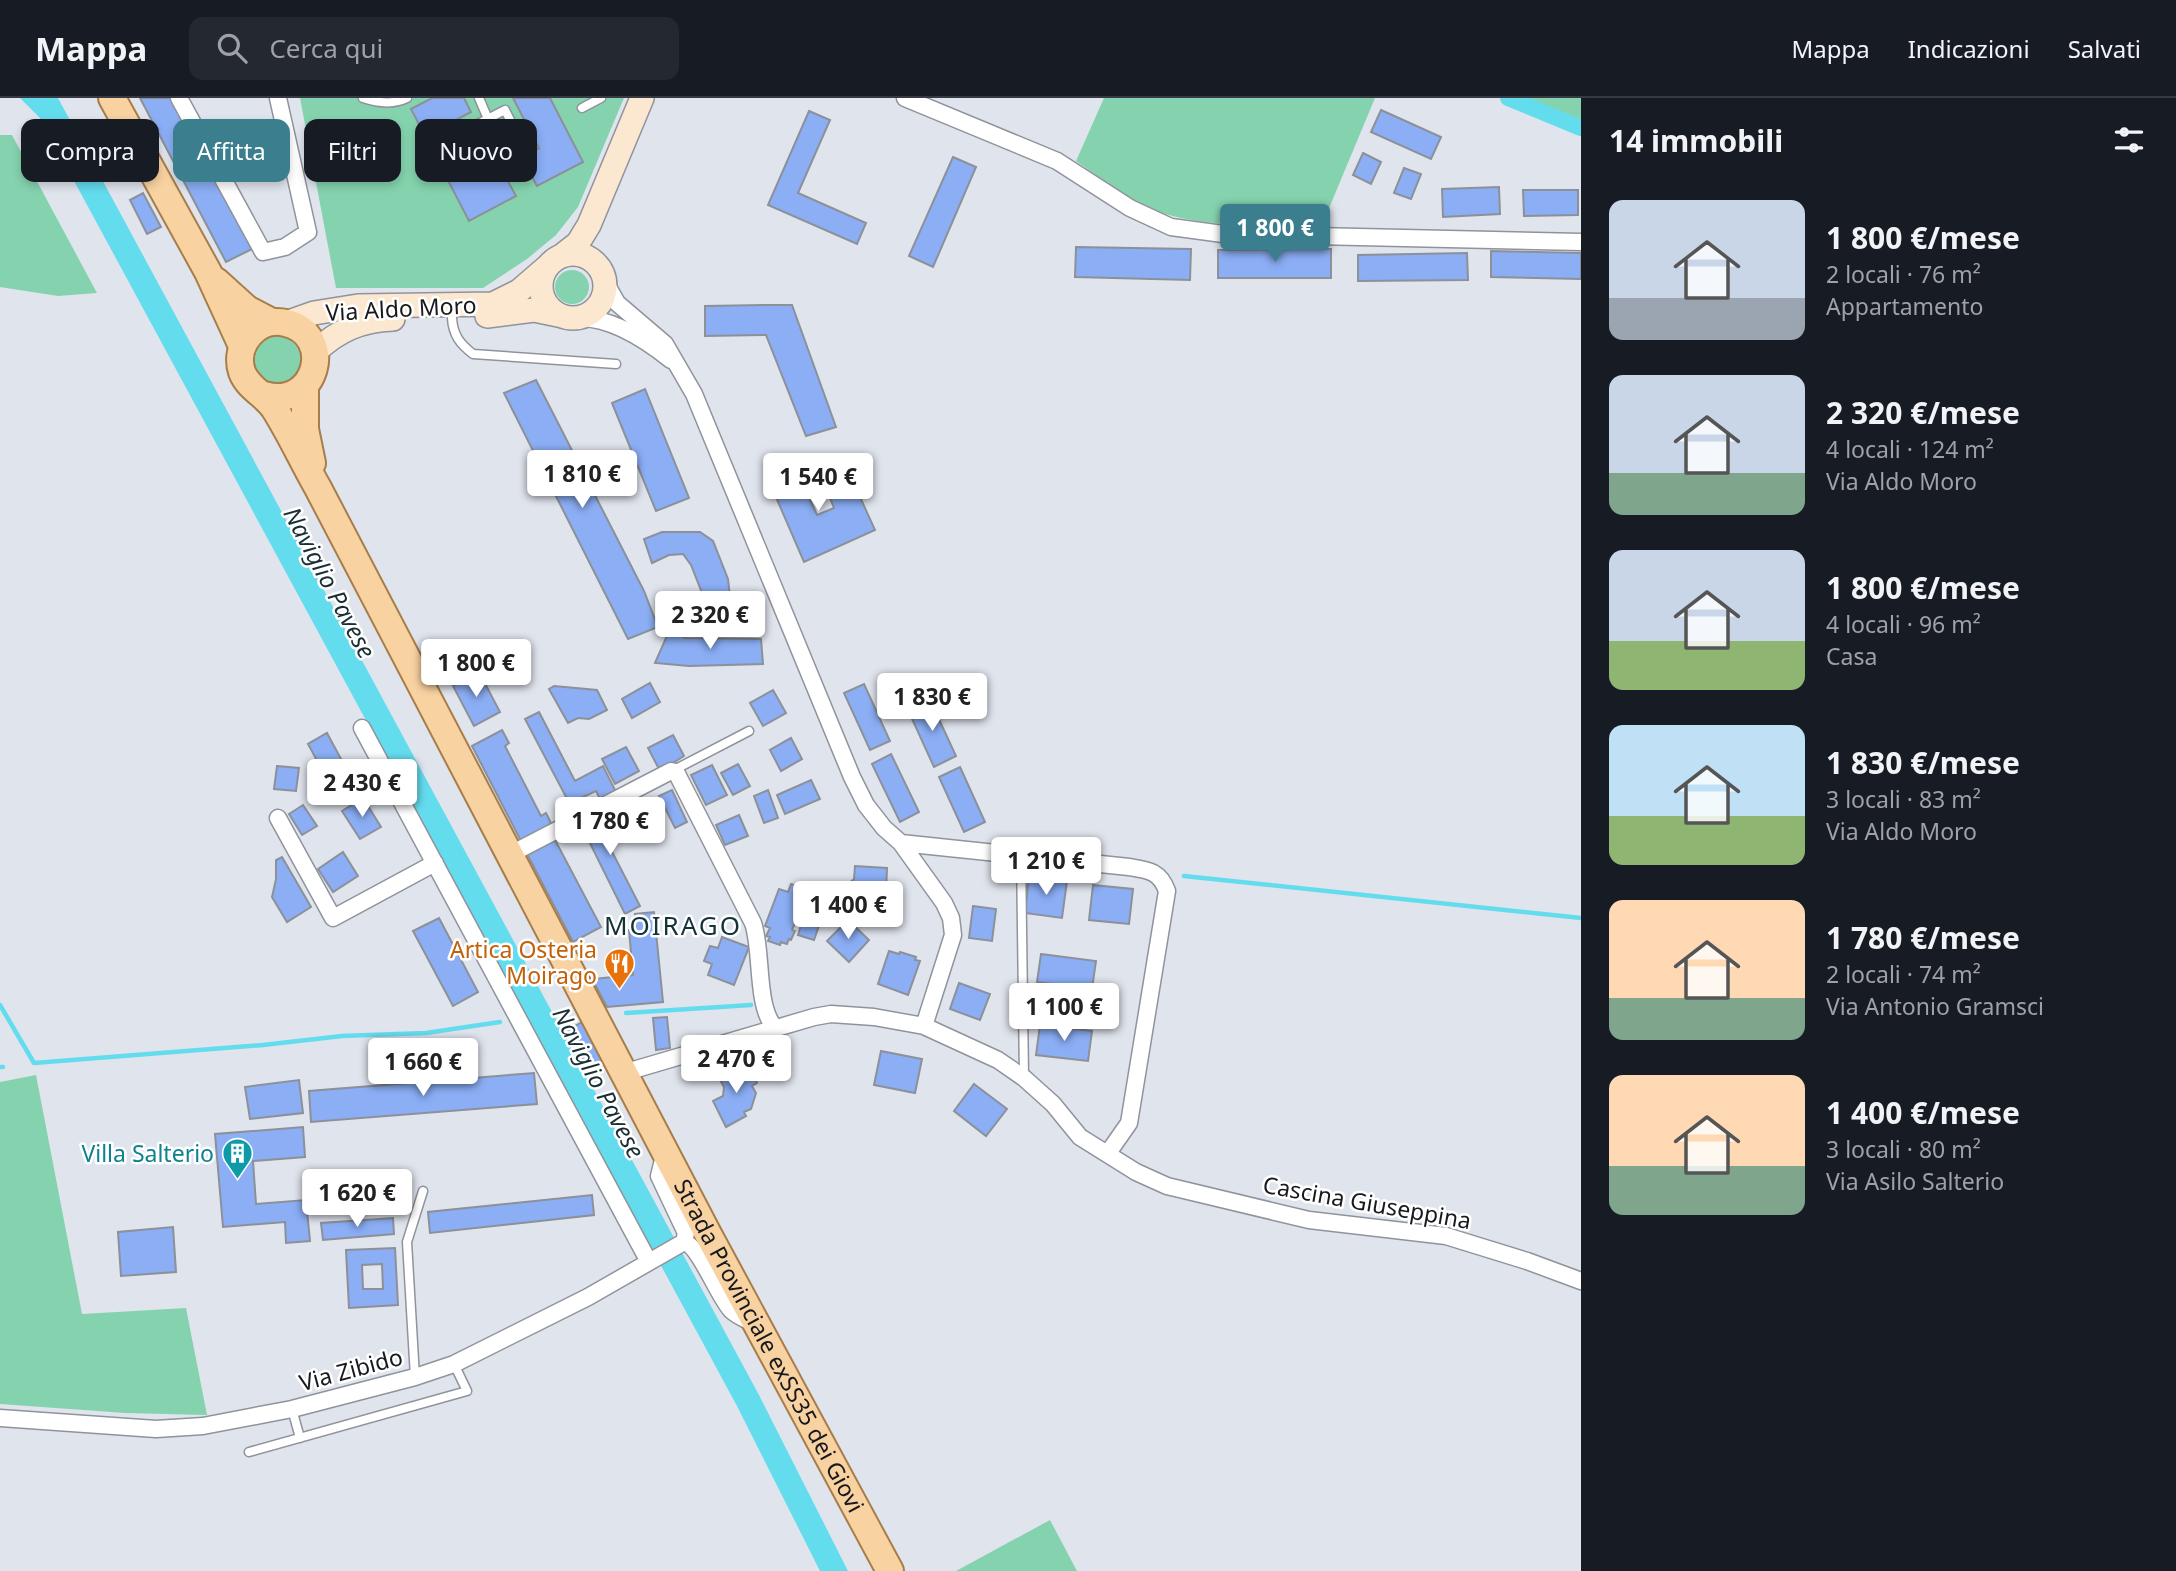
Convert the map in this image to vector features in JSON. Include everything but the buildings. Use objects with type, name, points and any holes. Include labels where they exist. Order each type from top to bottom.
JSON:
[{"type":"main road","points":[[112,98],[208,271],[242,346]]},
{"type":"main road","points":[[208,271],[247,309],[302,330],[312,344],[315,352],[313,374],[305,386],[284,397],[264,395]]},
{"type":"main road","points":[[279,322],[254,330],[242,346],[240,363],[250,386],[264,395],[275,410],[318,488]]},
{"type":"main road","points":[[305,386],[305,429],[318,488]]},
{"type":"main road","name":"Strada Provinciale exSS35 dei Giovi","points":[[318,488],[623,1073],[890,1571]]},
{"type":"street","points":[[179,98],[264,252],[285,247],[308,232],[278,98]]},
{"type":"street","points":[[905,98],[1057,161],[1130,208],[1171,227],[1223,234],[1581,242]]},
{"type":"street","name":"Via Aldo Moro","points":[[279,322],[358,306],[493,304],[519,291],[578,243],[594,214],[636,101]]},
{"type":"street","points":[[594,214],[594,244],[602,274],[604,295],[598,306],[589,314],[568,317],[547,306],[541,290],[541,280],[554,262],[580,255],[592,260],[602,274]]},
{"type":"street","name":"Via Aldo Moro","points":[[602,274],[617,303],[660,338],[682,371],[717,446],[852,777],[866,805],[884,828],[901,843],[944,903],[951,918],[953,936],[924,1026]]},
{"type":"street","name":"Via Aldo Moro","points":[[315,352],[344,330],[361,322],[482,317],[534,310],[598,320],[661,352],[682,371]]},
{"type":"street","points":[[362,728],[649,1262]]},
{"type":"street","points":[[509,855],[671,771],[679,777],[745,906],[758,940],[762,994],[770,1023],[776,1029]]},
{"type":"street","points":[[278,818],[333,918],[435,863]]},
{"type":"street","points":[[901,843],[1151,870],[1164,882],[1167,891],[1129,1123],[1108,1153]]},
{"type":"street","name":"Cascina Giuseppina","points":[[623,1073],[831,1014],[874,1017],[924,1026],[998,1060],[1024,1078],[1053,1104],[1080,1137],[1136,1172],[1167,1186],[1309,1220],[1446,1237],[1527,1261],[1581,1281]]},
{"type":"street","points":[[665,1152],[659,1176],[686,1233],[684,1242],[693,1246],[720,1296],[733,1312],[757,1325]]},
{"type":"street","name":"Via Zibido","points":[[0,1418],[156,1429],[203,1426],[292,1409],[454,1364],[588,1297],[684,1242]]},
{"type":"lane","points":[[363,98],[382,103],[400,102],[407,98]]},
{"type":"lane","points":[[479,98],[488,119]]},
{"type":"lane","points":[[582,108],[601,98]]},
{"type":"lane","points":[[505,110],[521,142],[488,158],[472,127],[488,119],[505,110]]},
{"type":"lane","points":[[452,318],[453,329],[460,343],[473,354],[616,364]]},
{"type":"lane","points":[[671,771],[749,731]]},
{"type":"lane","points":[[1021,854],[1024,1078]]},
{"type":"lane","points":[[415,1377],[407,1242],[423,1191]]},
{"type":"lane","points":[[249,1452],[467,1391],[454,1364]]},
{"type":"lane","points":[[292,1409],[300,1438]]},
{"type":"green space","points":[[300,98],[624,98],[578,207],[556,235],[527,259],[483,288],[336,288],[316,182],[401,182],[401,119],[304,119]]},
{"type":"green space","points":[[1104,98],[1375,98],[1322,225],[1276,225],[1202,222],[1156,211],[1127,196],[1076,161]]},
{"type":"green space","points":[[1519,98],[1581,98],[1581,124]]},
{"type":"green space","points":[[0,135],[12,135],[21,152],[21,182],[37,182],[97,293],[58,296],[0,287]]},
{"type":"green space","points":[[572,270],[584,275],[589,287],[584,299],[572,304],[560,299],[555,287],[560,275]]},
{"type":"green space","points":[[275,333],[292,338],[302,352],[303,361],[296,378],[280,387],[256,378],[251,355],[255,346]]},
{"type":"green space","points":[[36,1075],[82,1314],[186,1308],[207,1415],[125,1413],[0,1404],[0,1082]]},
{"type":"green space","points":[[1050,1520],[1077,1571],[956,1571]]},
{"type":"water","points":[[20,98],[58,98],[69,119],[41,119]]},
{"type":"water","points":[[75,182],[103,182],[759,1395],[848,1571],[820,1571],[737,1406]]},
{"type":"waterway","points":[[1508,98],[1581,128]]},
{"type":"waterway","points":[[1184,876],[1581,918]]},
{"type":"waterway","points":[[0,1005],[34,1063],[342,1036],[426,1033],[500,1022]]},
{"type":"waterway","points":[[626,1013],[751,1005]]},
{"type":"place","name":"Artica Osteria Moirago","points":[[620,990]]},
{"type":"place","name":"Villa Salterio","points":[[237,1181]]},
{"type":"district","name":"MOIRAGO","points":[[673,926]]},
{"type":"water label","name":"Naviglio Pavese","points":[[329,583]]},
{"type":"water label","name":"Naviglio Pavese","points":[[598,1083]]}]
